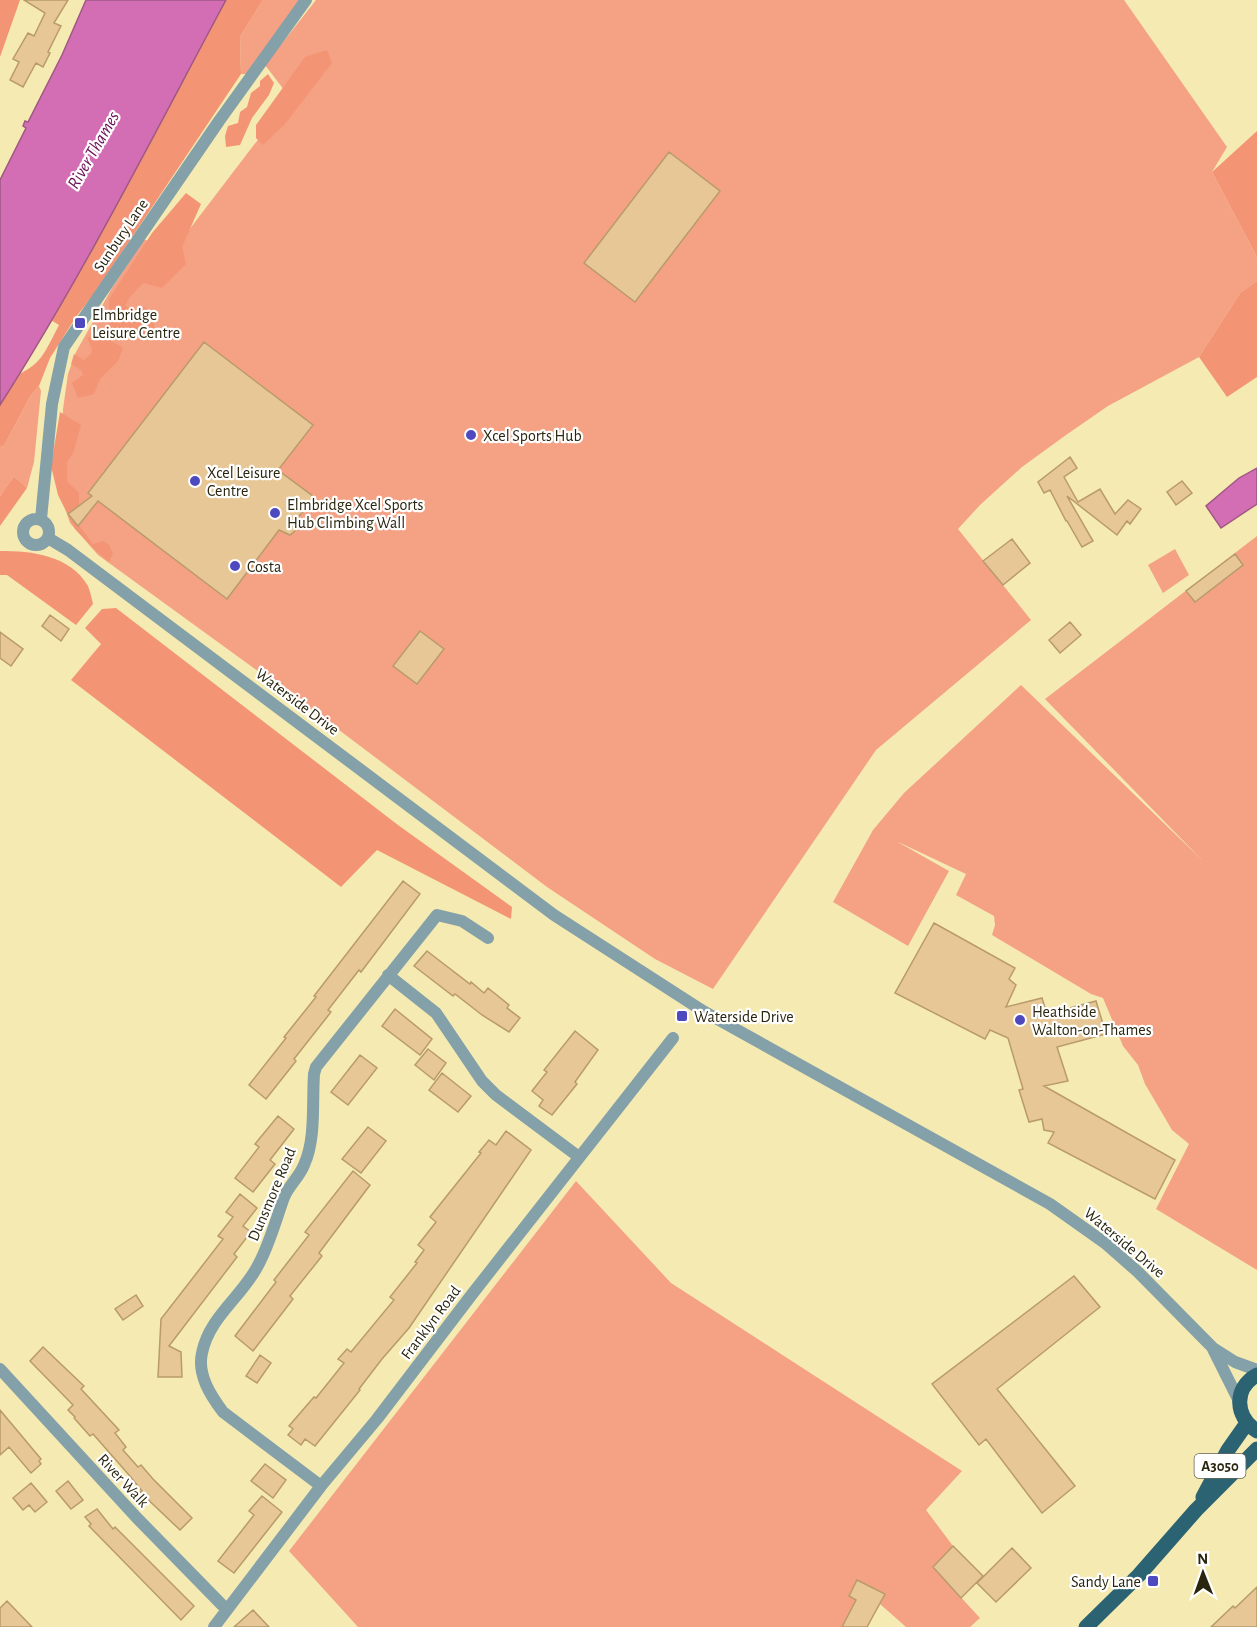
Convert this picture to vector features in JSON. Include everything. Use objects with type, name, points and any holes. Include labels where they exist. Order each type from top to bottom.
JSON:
[{"type":"main road","points":[[1252,1427],[1241,1414],[1239,1401],[1245,1385],[1257,1372]]},
{"type":"main road","name":"A3050","points":[[1196,1510],[1228,1450],[1252,1427]]},
{"type":"main road","name":"A3050","points":[[1086,1627],[1139,1575],[1196,1510],[1257,1449]]},
{"type":"street","name":"Sunbury Lane","points":[[41,519],[52,404],[64,347],[283,29],[306,0]]},
{"type":"street","points":[[36,518],[41,519],[48,525],[48,538],[42,543],[34,544],[26,539],[25,525],[36,518]]},
{"type":"street","name":"Waterside Drive","points":[[48,538],[68,550],[554,915],[703,1011],[1050,1204],[1105,1243],[1138,1272],[1213,1348],[1257,1372]]},
{"type":"street","name":"Dunsmore Road","points":[[321,1486],[223,1412],[211,1396],[203,1375],[201,1355],[216,1319],[257,1268],[285,1195],[305,1164],[311,1134],[316,1067],[437,915],[462,921],[488,938]]},
{"type":"street","points":[[388,975],[436,1013],[482,1081],[496,1095],[579,1157]]},
{"type":"street","name":"Franklyn Road","points":[[216,1626],[321,1486],[377,1419],[672,1038]]},
{"type":"street","name":"Waterside Drive","points":[[1213,1348],[1239,1401]]},
{"type":"street","name":"River Walk","points":[[0,1370],[137,1518],[227,1610]]},
{"type":"shaded area","points":[[0,0],[20,0],[0,57]]},
{"type":"shaded area","points":[[226,0],[263,0],[240,37],[241,74],[94,294],[76,317],[50,358],[39,386],[31,395],[4,446],[0,447],[0,386],[33,366],[46,349],[59,325],[41,314]]},
{"type":"shaded area","points":[[263,0],[301,0],[249,74],[241,74],[240,37]]},
{"type":"shaded area","name":"Xcel Sports Hub","points":[[316,0],[1124,0],[1227,147],[1212,172],[1257,257],[1257,281],[1240,293],[1199,357],[1108,406],[1066,435],[1022,467],[980,505],[958,529],[1031,620],[876,750],[713,989],[655,959],[547,887],[343,733],[98,555],[70,523],[63,502],[60,470],[63,409],[68,374],[76,352],[112,288],[144,240],[179,243],[291,99],[265,65]]},
{"type":"shaded area","points":[[327,50],[332,63],[285,124],[263,145],[256,138],[256,125],[305,57]]},
{"type":"shaded area","points":[[268,74],[274,83],[269,95],[252,118],[240,145],[226,147],[225,136],[228,126],[238,123],[240,112],[247,107],[251,93],[260,86],[260,81]]},
{"type":"shaded area","points":[[1257,131],[1257,257],[1212,172]]},
{"type":"shaded area","points":[[186,193],[201,204],[182,247],[186,264],[162,288],[143,283],[129,298],[126,305],[132,316],[127,323],[138,321],[143,307],[153,310],[155,336],[133,339],[127,332],[109,328],[109,299],[152,233]]},
{"type":"shaded area","points":[[1257,281],[1257,377],[1227,397],[1199,357],[1240,293]]},
{"type":"shaded area","points":[[87,337],[105,337],[123,348],[118,361],[100,379],[94,394],[78,398],[72,383],[83,375],[81,370],[71,364],[74,354],[84,360],[91,354],[92,349]]},
{"type":"shaded area","points":[[39,386],[41,391],[34,462],[27,488],[14,476],[0,496],[0,447],[4,446],[31,395]]},
{"type":"shaded area","points":[[60,412],[81,425],[73,453],[67,462],[67,481],[79,493],[79,505],[69,512],[93,544],[103,541],[109,545],[113,553],[109,562],[75,529],[58,495],[51,466]]},
{"type":"shaded area","points":[[14,476],[27,488],[0,526],[0,496]]},
{"type":"shaded area","points":[[1257,536],[1257,1270],[1156,1209],[1189,1144],[1172,1130],[1145,1084],[1138,1065],[1123,1046],[1103,998],[1091,994],[992,935],[995,925],[994,916],[956,895],[966,874],[896,841],[949,871],[908,946],[833,902],[873,830],[904,793],[1021,685],[1201,859],[1045,699]]},
{"type":"shaded area","points":[[1175,549],[1189,575],[1163,593],[1148,565]]},
{"type":"shaded area","points":[[0,551],[25,552],[61,561],[71,567],[88,586],[93,604],[76,625],[7,575],[0,575]]},
{"type":"shaded area","points":[[116,608],[398,825],[512,907],[511,919],[377,850],[341,887],[71,680],[101,644],[85,628],[102,609]]},
{"type":"shaded area","points":[[576,1181],[671,1283],[962,1471],[926,1510],[953,1546],[933,1567],[980,1618],[970,1627],[906,1627],[880,1604],[885,1594],[857,1580],[849,1596],[856,1600],[842,1627],[358,1627],[289,1551]]},
{"type":"water","name":"River Thames","points":[[86,0],[226,0],[89,256],[0,405],[0,180],[26,128],[23,126],[25,121],[28,122],[62,55]]},
{"type":"water","points":[[1257,468],[1257,504],[1221,528],[1206,506],[1239,478]]},
{"type":"building","points":[[24,0],[68,0],[54,23],[61,26],[43,67],[36,63],[23,87],[10,80],[19,62],[13,59],[28,33],[34,36],[45,13]]},
{"type":"building","points":[[669,152],[720,191],[635,302],[584,263]]},
{"type":"building","name":"Xcel Leisure Centre","points":[[204,342],[313,425],[278,470],[314,497],[296,520],[303,524],[290,535],[279,530],[227,599],[98,501],[78,526],[68,514],[92,496],[88,493]]},
{"type":"building","points":[[1070,457],[1077,468],[1064,477],[1078,502],[1100,489],[1115,514],[1128,500],[1141,509],[1130,524],[1127,521],[1117,535],[1067,496],[1093,541],[1082,547],[1050,490],[1044,493],[1038,482]]},
{"type":"building","points":[[1182,481],[1192,493],[1176,505],[1167,492]]},
{"type":"building","points":[[1012,539],[1030,563],[1003,585],[983,561]]},
{"type":"building","points":[[1235,554],[1243,565],[1195,602],[1186,591]]},
{"type":"building","points":[[50,615],[69,629],[61,641],[42,626]]},
{"type":"building","points":[[1070,622],[1081,635],[1060,653],[1049,640]]},
{"type":"building","points":[[420,631],[444,649],[417,684],[393,666]]},
{"type":"building","points":[[0,632],[23,649],[11,666],[0,658]]},
{"type":"building","points":[[403,881],[420,894],[361,972],[359,970],[328,1010],[331,1012],[266,1099],[249,1085]]},
{"type":"building","points":[[934,923],[1015,968],[1009,979],[1016,985],[1006,1007],[1042,998],[1047,1014],[1096,1001],[1106,1034],[1057,1047],[1068,1081],[1044,1086],[1175,1160],[1155,1199],[1048,1143],[1054,1132],[1044,1130],[1042,1119],[1029,1122],[1019,1090],[1023,1089],[1008,1038],[990,1030],[985,1039],[895,993]]},
{"type":"building","points":[[427,951],[470,984],[471,982],[484,993],[488,988],[509,1005],[507,1008],[520,1018],[509,1032],[455,994],[453,996],[414,966]]},
{"type":"building","points":[[395,1009],[432,1039],[420,1055],[382,1026]]},
{"type":"building","points":[[575,1031],[598,1050],[575,1082],[577,1084],[552,1115],[539,1106],[543,1100],[532,1091],[547,1072],[544,1070]]},
{"type":"building","points":[[428,1049],[446,1063],[434,1080],[415,1065]]},
{"type":"building","points":[[360,1055],[377,1068],[348,1105],[331,1092]]},
{"type":"building","points":[[442,1073],[471,1096],[458,1112],[429,1090]]},
{"type":"building","points":[[278,1116],[294,1129],[270,1160],[275,1164],[253,1192],[235,1178],[259,1147],[255,1144]]},
{"type":"building","points":[[368,1127],[386,1141],[361,1173],[342,1159]]},
{"type":"building","points":[[506,1131],[531,1150],[409,1328],[382,1359],[315,1446],[305,1439],[301,1445],[288,1435],[293,1429],[289,1426],[314,1397],[316,1398],[344,1363],[338,1359],[347,1349],[351,1352],[394,1300],[390,1297],[417,1263],[415,1262],[424,1250],[418,1245],[436,1222],[430,1217],[489,1140],[496,1145]]},
{"type":"building","points":[[353,1171],[370,1185],[319,1253],[322,1256],[290,1296],[293,1299],[253,1351],[235,1336],[309,1235],[305,1232]]},
{"type":"building","points":[[240,1194],[257,1208],[243,1226],[251,1232],[234,1254],[237,1257],[169,1346],[181,1352],[182,1377],[158,1377],[161,1319],[223,1239],[218,1236],[233,1217],[226,1212]]},
{"type":"building","points":[[1074,1276],[1100,1307],[997,1389],[1075,1486],[1042,1513],[986,1439],[979,1445],[932,1384]]},
{"type":"building","points":[[136,1295],[143,1306],[123,1320],[115,1309]]},
{"type":"building","points":[[43,1347],[84,1386],[81,1389],[119,1430],[115,1433],[126,1447],[123,1450],[138,1467],[141,1465],[192,1518],[180,1530],[140,1492],[142,1491],[93,1434],[90,1436],[74,1418],[68,1410],[73,1405],[30,1361]]},
{"type":"building","points":[[260,1355],[271,1363],[257,1383],[246,1376]]},
{"type":"building","points":[[0,1410],[41,1459],[39,1461],[41,1464],[31,1473],[9,1447],[0,1455]]},
{"type":"building","points":[[265,1464],[286,1480],[273,1498],[251,1481]]},
{"type":"building","points":[[68,1481],[83,1500],[71,1509],[56,1491]]},
{"type":"building","points":[[31,1483],[47,1502],[35,1512],[29,1505],[23,1510],[13,1498]]},
{"type":"building","points":[[262,1496],[282,1512],[234,1573],[218,1561],[254,1515],[249,1511]]},
{"type":"building","points":[[97,1509],[113,1529],[115,1527],[194,1606],[181,1620],[89,1526],[91,1524],[85,1517]]},
{"type":"building","points":[[953,1546],[983,1576],[961,1598],[933,1567]]},
{"type":"building","points":[[1012,1548],[1031,1568],[996,1602],[977,1583]]},
{"type":"building","points":[[857,1580],[885,1594],[867,1627],[842,1627],[856,1600],[849,1596]]},
{"type":"building","points":[[1257,1587],[1257,1627],[1211,1627],[1233,1606],[1235,1608]]},
{"type":"building","points":[[7,1601],[32,1627],[0,1627],[0,1608]]},
{"type":"building","points":[[253,1610],[269,1627],[234,1627]]},
{"type":"place","name":"Elmbridge Leisure Centre","points":[[80,323]]},
{"type":"place","name":"Xcel Sports Hub","points":[[471,435]]},
{"type":"place","name":"Xcel Leisure Centre","points":[[195,481]]},
{"type":"place","name":"Elmbridge Xcel Sports Hub Climbing Wall","points":[[275,513]]},
{"type":"place","name":"Costa","points":[[235,566]]},
{"type":"place","name":"Waterside Drive","points":[[682,1016]]},
{"type":"place","name":"Heathside Walton-on-Thames","points":[[1020,1020]]},
{"type":"place","name":"Sandy Lane","points":[[1153,1581]]}]
